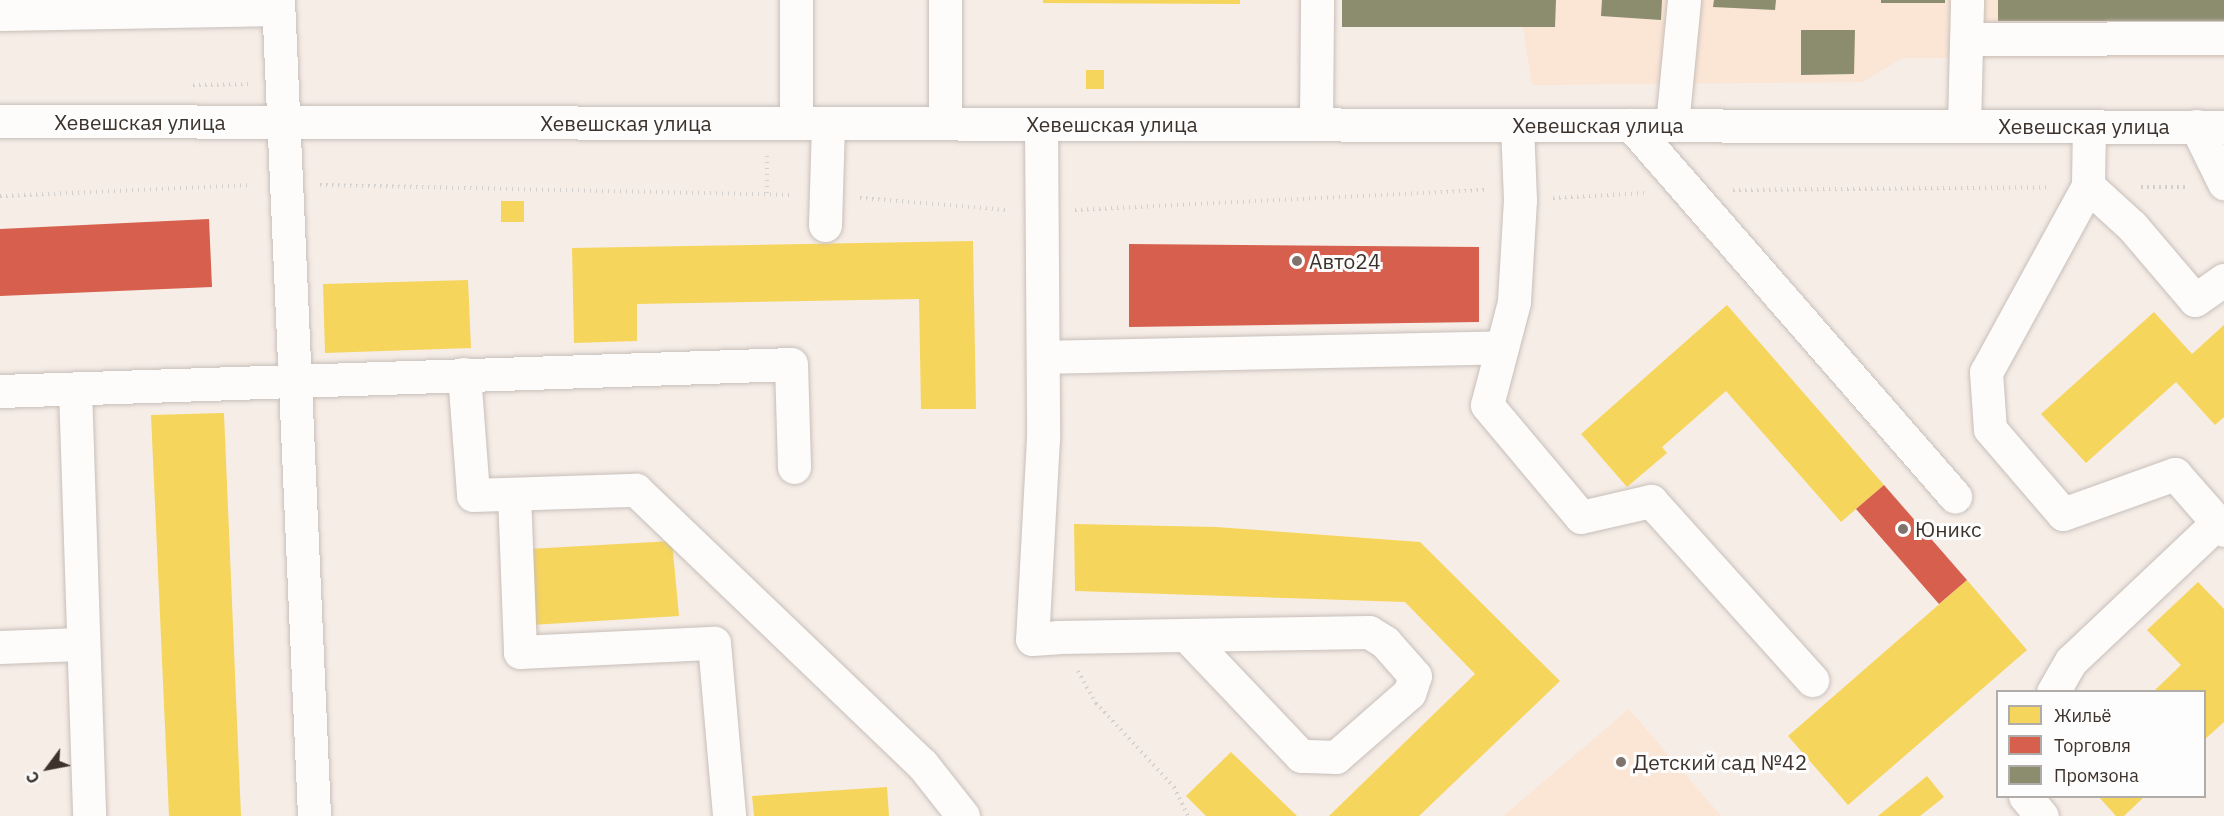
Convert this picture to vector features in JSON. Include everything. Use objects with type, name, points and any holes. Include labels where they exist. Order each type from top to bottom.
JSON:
[{"type":"street","points":[[796,0],[796,123]]},
{"type":"street","points":[[945,0],[945,123]]},
{"type":"street","points":[[1316,124],[1317,0]]},
{"type":"street","points":[[1672,125],[1684,0]]},
{"type":"street","points":[[1964,126],[1967,0]]},
{"type":"street","points":[[0,14],[278,4],[314,816]]},
{"type":"street","points":[[1966,39],[2224,38]]},
{"type":"street","name":"Хевешская улица","points":[[0,121],[2210,127]]},
{"type":"street","points":[[826,210],[828,123]]},
{"type":"street","points":[[1041,124],[1043,357],[1032,639],[1369,632],[1385,642],[1415,676],[1409,693],[1336,757],[1301,756],[1187,636]]},
{"type":"street","points":[[1517,125],[1520,200],[1514,302],[1487,405],[1581,517],[1651,501],[1812,680]]},
{"type":"street","points":[[1632,125],[1955,497]]},
{"type":"street","points":[[2054,690],[2071,661],[2217,511],[2175,474],[2063,514],[1990,429],[1986,372],[2088,186],[2090,126]]},
{"type":"street","points":[[2210,127],[2213,185]]},
{"type":"street","points":[[2088,186],[2132,226],[2195,300],[2224,280]]},
{"type":"street","points":[[1043,357],[1502,347]]},
{"type":"street","points":[[0,392],[791,364],[794,467]]},
{"type":"street","points":[[464,374],[473,495],[636,490],[922,765],[963,816]]},
{"type":"street","points":[[75,389],[89,816]]},
{"type":"street","points":[[514,494],[520,652],[714,643],[729,816]]},
{"type":"street","points":[[0,647],[83,644]]},
{"type":"street","points":[[2027,798],[2042,816]]},
{"type":"path","points":[[767,148],[767,194]]},
{"type":"path","points":[[0,196],[285,184],[767,194],[826,210],[1041,212],[1488,190],[1520,200],[1689,191],[2213,185]]},
{"type":"path","points":[[1058,637],[1096,703],[1174,787],[1188,816]]},
{"type":"shaded area","points":[[1342,0],[2224,0],[2224,58],[1902,58],[1863,82],[1532,85],[1523,27],[1342,27]]},
{"type":"shaded area","name":"Детский сад №42","points":[[1629,709],[1721,816],[1503,816]]},
{"type":"building: Жильё","points":[[1043,0],[1240,0],[1240,4],[1043,3]]},
{"type":"building: Жильё","points":[[1086,70],[1104,70],[1104,89],[1086,89]]},
{"type":"building: Жильё","points":[[501,201],[524,201],[524,222],[501,222]]},
{"type":"building: Жильё","points":[[973,241],[976,409],[921,409],[919,299],[637,304],[637,341],[574,343],[572,248]]},
{"type":"building: Жильё","points":[[468,280],[471,348],[325,353],[323,284]]},
{"type":"building: Жильё","points":[[1727,305],[1884,485],[1841,522],[1726,391],[1662,447],[1667,453],[1627,487],[1581,434]]},
{"type":"building: Жильё","points":[[2154,312],[2192,354],[2224,325],[2224,417],[2215,425],[2176,382],[2086,463],[2041,414]]},
{"type":"building: Жильё","points":[[224,413],[241,816],[169,816],[151,415]]},
{"type":"building: Жильё","points":[[1074,524],[1216,527],[1420,542],[1560,681],[1419,816],[1329,816],[1475,674],[1405,602],[1075,591]]},
{"type":"building: Жильё","points":[[672,541],[679,616],[531,625],[528,549]]},
{"type":"building: Жильё","points":[[1967,580],[2027,650],[1848,805],[1788,736]]},
{"type":"building: Жильё","points":[[2198,582],[2224,609],[2224,722],[2206,738],[2206,690],[2155,690],[2181,665],[2147,630]]},
{"type":"building: Жильё","points":[[1231,752],[1297,816],[1206,816],[1186,796]]},
{"type":"building: Жильё","points":[[1927,776],[1944,797],[1920,816],[1878,816]]},
{"type":"building: Жильё","points":[[887,787],[889,816],[754,816],[752,796]]},
{"type":"building: Жильё","points":[[2100,798],[2143,798],[2124,816],[2116,816]]},
{"type":"building: Торговля","points":[[209,219],[212,287],[0,296],[0,229]]},
{"type":"building: Торговля","points":[[1129,244],[1479,247],[1479,322],[1129,327]]},
{"type":"building: Торговля","points":[[1884,485],[1967,580],[1939,604],[1856,509]]},
{"type":"building: Промзона","points":[[1342,0],[1556,0],[1555,27],[1342,27]]},
{"type":"building: Промзона","points":[[1602,0],[1662,0],[1661,20],[1601,16]]},
{"type":"building: Промзона","points":[[1714,0],[1776,0],[1775,10],[1713,7]]},
{"type":"building: Промзона","points":[[1881,0],[1945,0],[1945,3],[1881,3]]},
{"type":"building: Промзона","points":[[1998,0],[2224,0],[2224,21],[1998,21]]},
{"type":"building: Промзона","points":[[1801,30],[1855,30],[1854,74],[1801,75]]},
{"type":"place","name":"Авто24","points":[[1297,261]]},
{"type":"place","name":"Юникс","points":[[1903,529]]},
{"type":"place","name":"Детский сад №42","points":[[1621,762]]}]
